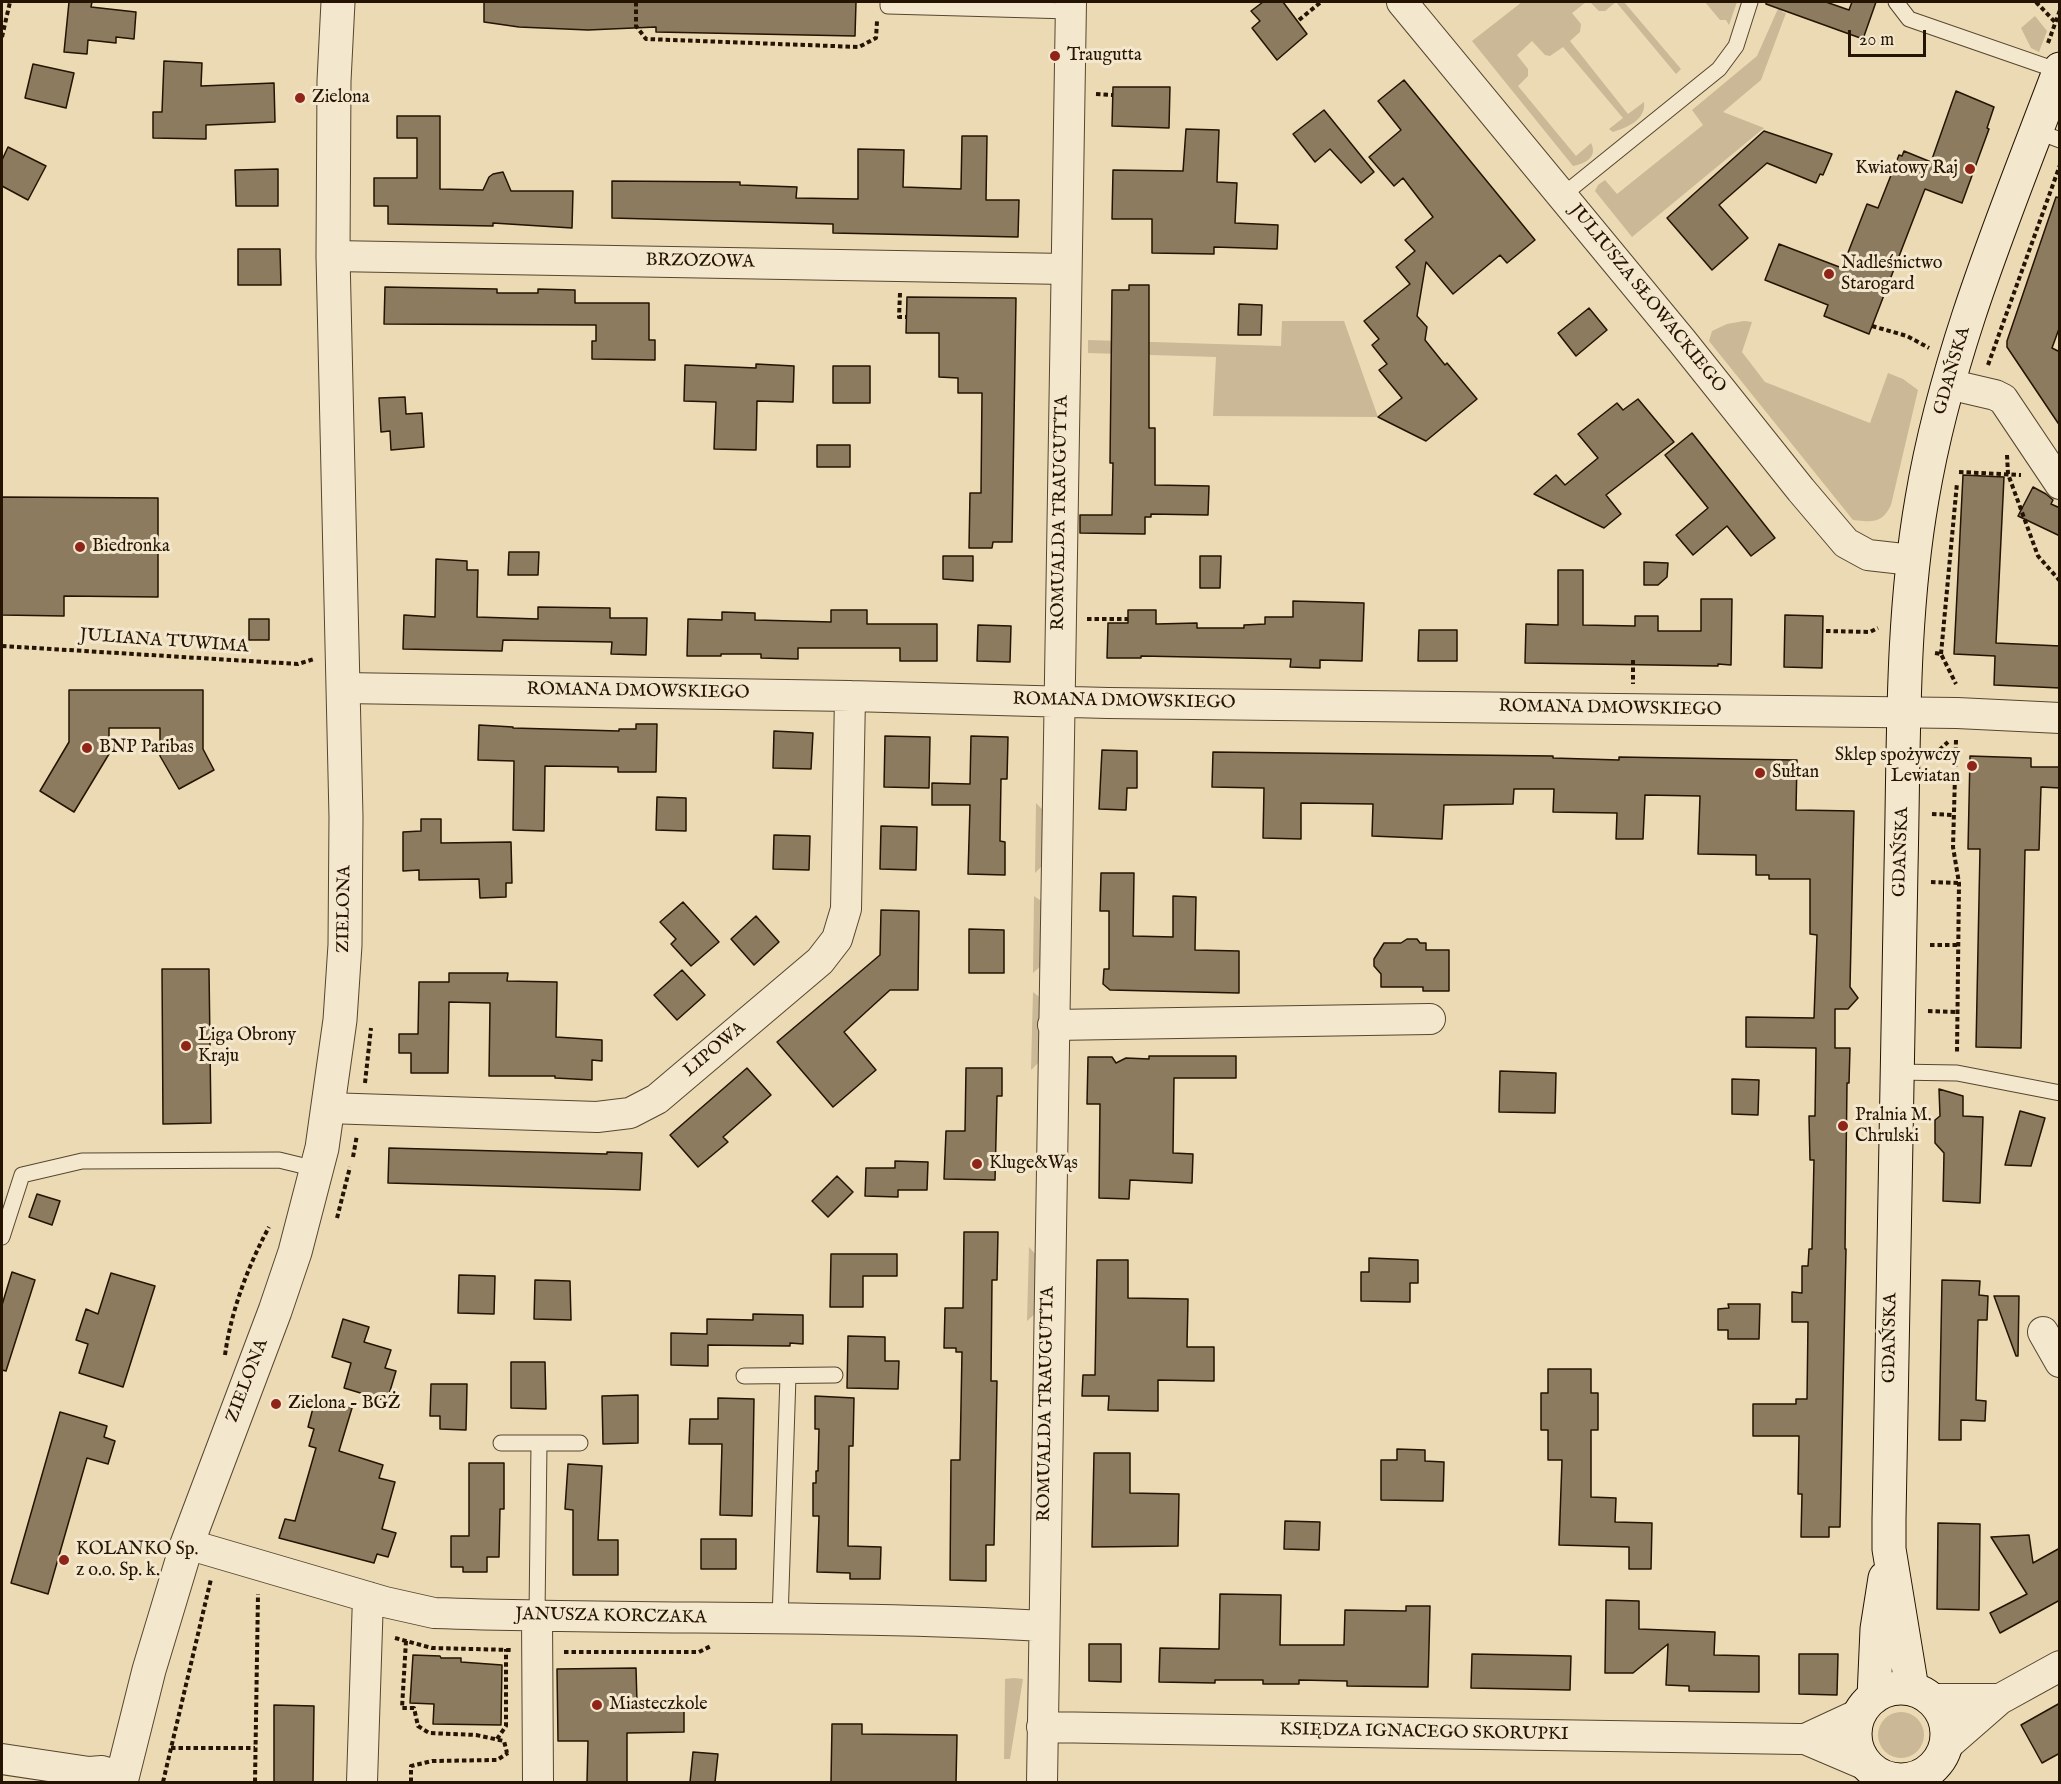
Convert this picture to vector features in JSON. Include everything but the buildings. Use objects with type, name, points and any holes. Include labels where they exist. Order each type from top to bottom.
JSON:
[{"type":"main road","name":"ZIELONA","points":[[121,1780],[164,1616],[187,1544],[295,1252],[322,1148],[340,1020],[345,945],[344,256],[334,81],[338,2]]},
{"type":"main road","name":"GDAŃSKA","points":[[1866,1706],[1889,1549],[1896,1072],[1905,713],[1912,560],[1922,495],[1948,384],[1977,291],[2048,136],[2059,70]]},
{"type":"main road","name":"GDAŃSKA","points":[[1889,1549],[1921,1694]]},
{"type":"main road","points":[[1892,1689],[1921,1694],[1939,1709],[1945,1721],[1947,1734],[1945,1748],[1938,1761],[1927,1773],[1912,1781],[1894,1780],[1873,1774],[1859,1754],[1855,1741],[1855,1727],[1866,1706],[1892,1689]]},
{"type":"street","name":"JULIUSZA SŁOWACKIEGO","points":[[1402,2],[1563,195],[1846,543],[1868,555],[1912,560]]},
{"type":"street","name":"ROMUALDA TRAUGUTTA","points":[[1042,1782],[1070,6]]},
{"type":"street","name":"BRZOZOWA","points":[[344,256],[1066,269]]},
{"type":"street","points":[[1948,384],[2003,399],[2057,481]]},
{"type":"street","name":"ROMANA DMOWSKIEGO","points":[[343,688],[1905,713],[2060,718]]},
{"type":"street","name":"LIPOWA","points":[[327,1108],[597,1116],[630,1113],[657,1099],[820,961],[837,939],[846,909],[850,696]]},
{"type":"street","points":[[1053,1025],[1430,1019]]},
{"type":"street","points":[[2043,1332],[2060,1362]]},
{"type":"street","name":"JANUSZA KORCZAKA","points":[[187,1544],[368,1597],[434,1613],[780,1620],[902,1620],[1044,1626]]},
{"type":"street","points":[[362,1782],[368,1597]]},
{"type":"street","points":[[537,1616],[536,1752],[538,1782]]},
{"type":"street","points":[[1945,1748],[2000,1699],[2060,1666]]},
{"type":"street","points":[[1921,1694],[2000,1699]]},
{"type":"street","name":"KSIĘDZA IGNACEGO SKORUPKI","points":[[1805,1739],[1866,1706]]},
{"type":"street","name":"KSIĘDZA IGNACEGO SKORUPKI","points":[[1042,1726],[1805,1739],[1873,1774]]},
{"type":"street","points":[[2,1759],[89,1772],[102,1771],[121,1780]]},
{"type":"lane","points":[[1563,195],[1719,69],[1736,46],[1750,2]]},
{"type":"lane","points":[[1896,2],[1909,19],[2059,70]]},
{"type":"lane","points":[[888,4],[1070,6]]},
{"type":"lane","points":[[1896,1072],[1957,1073],[2060,1093]]},
{"type":"lane","points":[[2,1238],[22,1175],[82,1161],[279,1160],[316,1169]]},
{"type":"lane","points":[[744,1376],[835,1376]]},
{"type":"lane","points":[[780,1620],[788,1376]]},
{"type":"lane","points":[[501,1443],[580,1443]]},
{"type":"lane","points":[[537,1616],[539,1443]]},
{"type":"path","points":[[2,37],[10,2]]},
{"type":"path","points":[[636,2],[636,26],[646,39],[859,46],[876,38],[878,11],[888,4]]},
{"type":"path","points":[[1299,20],[1321,2]]},
{"type":"path","points":[[2036,2],[2055,22]]},
{"type":"path","points":[[1092,94],[1113,95]]},
{"type":"path","points":[[900,287],[899,317],[907,317]]},
{"type":"path","points":[[1872,326],[1907,336],[1933,350]]},
{"type":"path","points":[[2006,445],[2008,474],[2038,556],[2060,581]]},
{"type":"path","points":[[1959,472],[2008,474],[2057,481]]},
{"type":"path","points":[[1084,619],[1128,620]]},
{"type":"path","points":[[1826,632],[1870,632],[1878,627]]},
{"type":"path","name":"JULIANA TUWIMA","points":[[2,646],[298,664],[324,656]]},
{"type":"path","points":[[1633,660],[1633,684]]},
{"type":"path","points":[[1956,736],[1953,848],[1959,883],[1957,1073]]},
{"type":"path","points":[[1932,814],[1954,815]]},
{"type":"path","points":[[1931,882],[1959,883]]},
{"type":"path","points":[[1930,945],[1958,945]]},
{"type":"path","points":[[1928,1011],[1957,1012]]},
{"type":"path","points":[[225,1359],[229,1327],[259,1245],[269,1226]]},
{"type":"path","points":[[255,1782],[258,1587]]},
{"type":"path","points":[[406,1641],[402,1708],[414,1708],[418,1726],[429,1733],[476,1735],[504,1741],[507,1753]]},
{"type":"path","points":[[497,1739],[506,1726],[506,1650]]},
{"type":"path","points":[[171,1748],[255,1748]]},
{"type":"path","points":[[411,1782],[411,1766],[432,1761],[497,1760],[507,1753],[536,1752]]},
{"type":"shaded area","points":[[1522,2],[1586,2],[1572,13],[1581,24],[1580,32],[1570,41],[1628,114],[1644,102],[1642,114],[1635,122],[1613,132],[1609,129],[1623,118],[1563,47],[1550,56],[1545,55],[1532,41],[1517,55],[1528,69],[1528,76],[1518,86],[1576,156],[1591,143],[1592,156],[1582,164],[1573,166],[1472,41]]},
{"type":"shaded area","points":[[1590,2],[1616,2],[1605,11],[1599,11]]},
{"type":"shaded area","points":[[1616,2],[1624,2],[1681,69],[1676,74]]},
{"type":"shaded area","points":[[1705,2],[1737,2],[1729,25],[1726,20],[1720,20]]},
{"type":"shaded area","points":[[1781,2],[1786,2],[1782,12],[1786,13],[1761,80],[1723,112],[1764,128],[1632,237],[1595,191],[1598,185],[1605,180],[1617,194],[1703,125],[1692,110],[1757,56]]},
{"type":"shaded area","points":[[2035,16],[2047,31],[2039,52],[2031,48],[2021,28]]},
{"type":"shaded area","points":[[1282,321],[1344,321],[1378,417],[1213,416],[1216,357],[1088,353],[1088,340],[1281,346]]},
{"type":"shaded area","points":[[1752,322],[1742,352],[1765,382],[1870,423],[1888,373],[1903,379],[1918,390],[1891,505],[1880,519],[1853,520],[1709,341],[1712,331],[1727,324]]},
{"type":"shaded area","points":[[1036,803],[1045,812],[1045,863],[1035,873]]},
{"type":"shaded area","points":[[1034,896],[1044,903],[1043,964],[1033,973]]},
{"type":"shaded area","points":[[1033,992],[1043,1000],[1041,1060],[1031,1070]]},
{"type":"shaded area","points":[[1029,1247],[1038,1257],[1037,1312],[1027,1321]]},
{"type":"shaded area","points":[[1005,1679],[1023,1679],[1010,1759],[1004,1759]]},
{"type":"shaded area","points":[[1901,1712],[1917,1719],[1924,1735],[1917,1751],[1901,1758],[1885,1751],[1878,1735],[1885,1719]]},
{"type":"place","name":"Traugutta","points":[[1055,56]]},
{"type":"place","name":"Zielona","points":[[300,98]]},
{"type":"place","name":"Kwiatowy Raj","points":[[1970,169]]},
{"type":"place","name":"Nadleśnictwo Starogard","points":[[1829,274]]},
{"type":"place","name":"Biedronka","points":[[80,547]]},
{"type":"place","name":"BNP Paribas","points":[[87,748]]},
{"type":"place","name":"Sklep spożywczy Lewiatan","points":[[1972,766]]},
{"type":"place","name":"Sułtan","points":[[1760,773]]},
{"type":"place","name":"Liga Obrony Kraju","points":[[186,1046]]},
{"type":"place","name":"Pralnia M. Chrulski","points":[[1843,1126]]},
{"type":"place","name":"Kluge&Wąs","points":[[977,1164]]},
{"type":"place","name":"Zielona - BGŻ","points":[[276,1404]]},
{"type":"place","name":"KOLANKO Sp. z o.o. Sp. k.","points":[[64,1560]]},
{"type":"place","name":"Miasteczkole","points":[[597,1705]]}]
